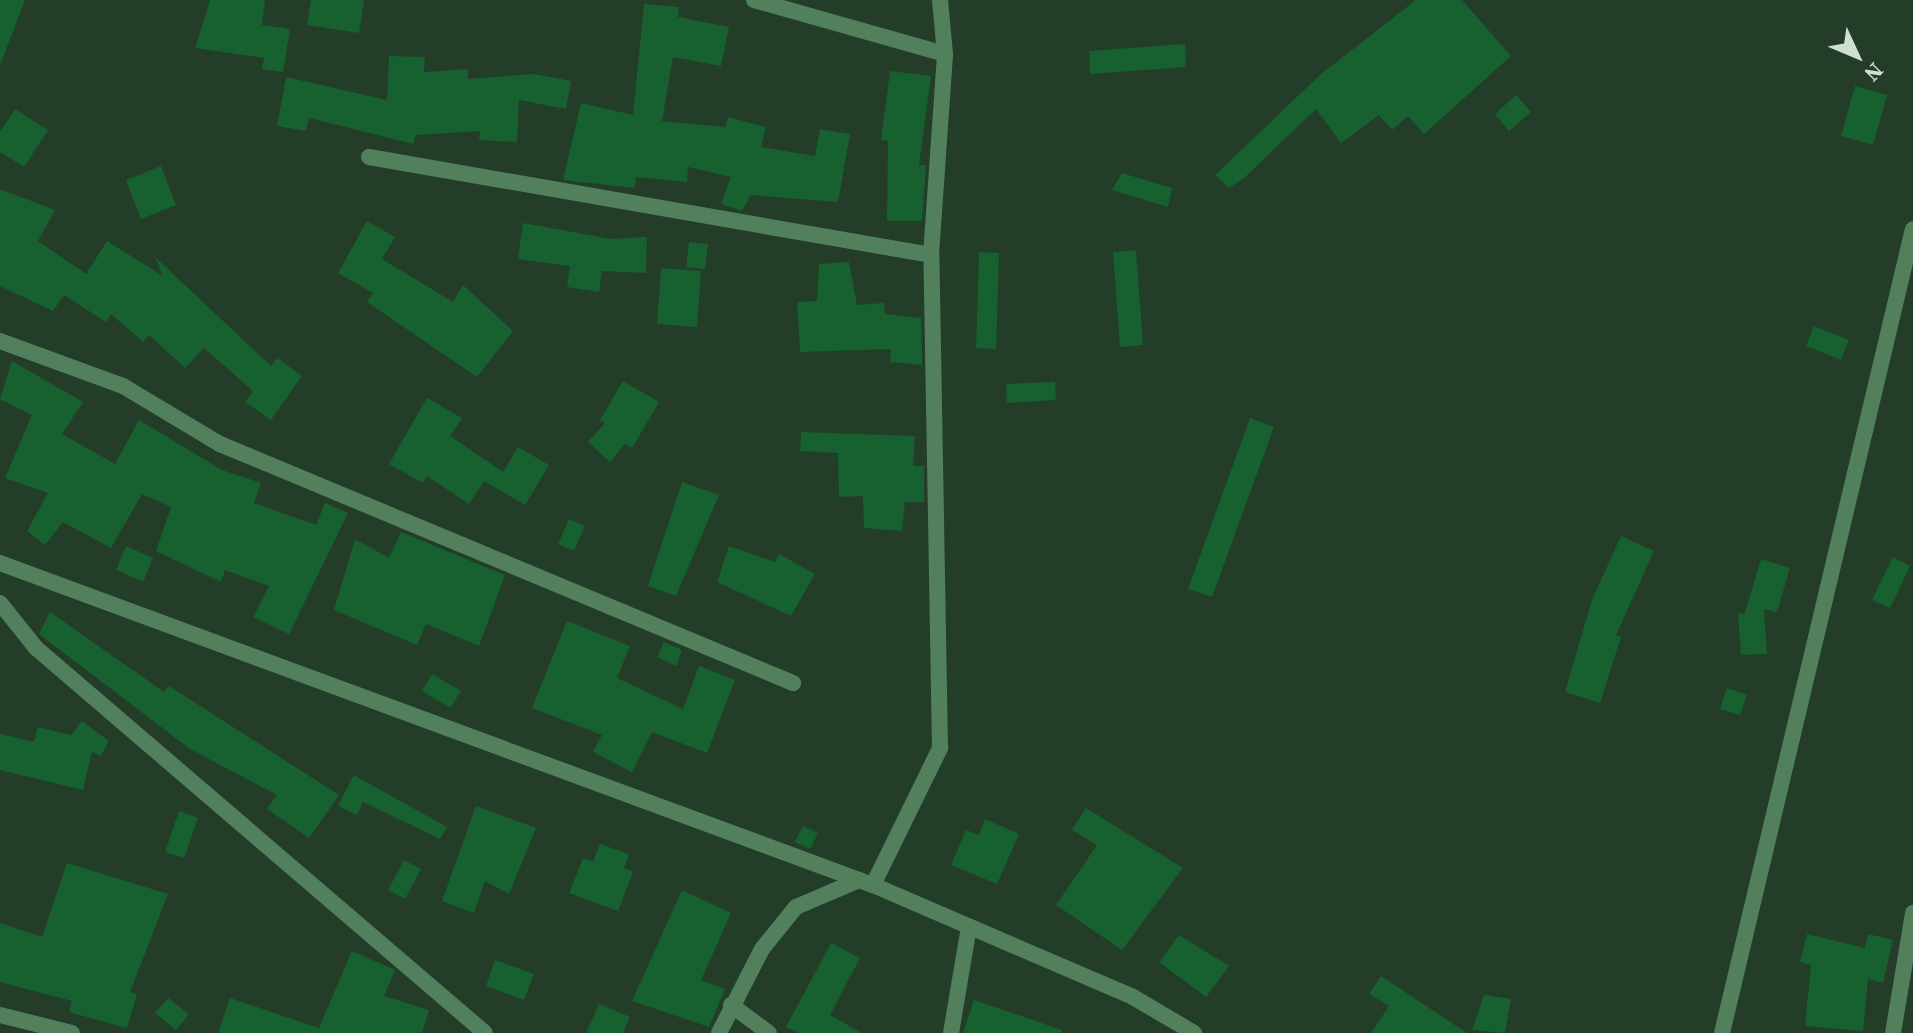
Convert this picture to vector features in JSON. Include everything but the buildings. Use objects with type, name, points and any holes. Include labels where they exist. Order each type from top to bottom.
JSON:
[{"type":"street","points":[[754,0],[945,54]]},
{"type":"street","points":[[719,1033],[731,1005],[796,907],[866,882],[940,748],[931,255],[945,54],[940,0]]},
{"type":"street","points":[[369,157],[931,255]]},
{"type":"street","points":[[1722,1033],[1905,302],[1913,229]]},
{"type":"street","points":[[0,341],[123,386],[220,444],[793,683]]},
{"type":"street","points":[[0,563],[866,882],[1133,997],[1194,1033]]},
{"type":"street","points":[[0,603],[36,648],[485,1033]]},
{"type":"street","points":[[1893,1033],[1913,913]]},
{"type":"street","points":[[951,1033],[969,927]]},
{"type":"street","points":[[731,1005],[769,1033]]},
{"type":"street","points":[[0,1015],[72,1033]]}]
